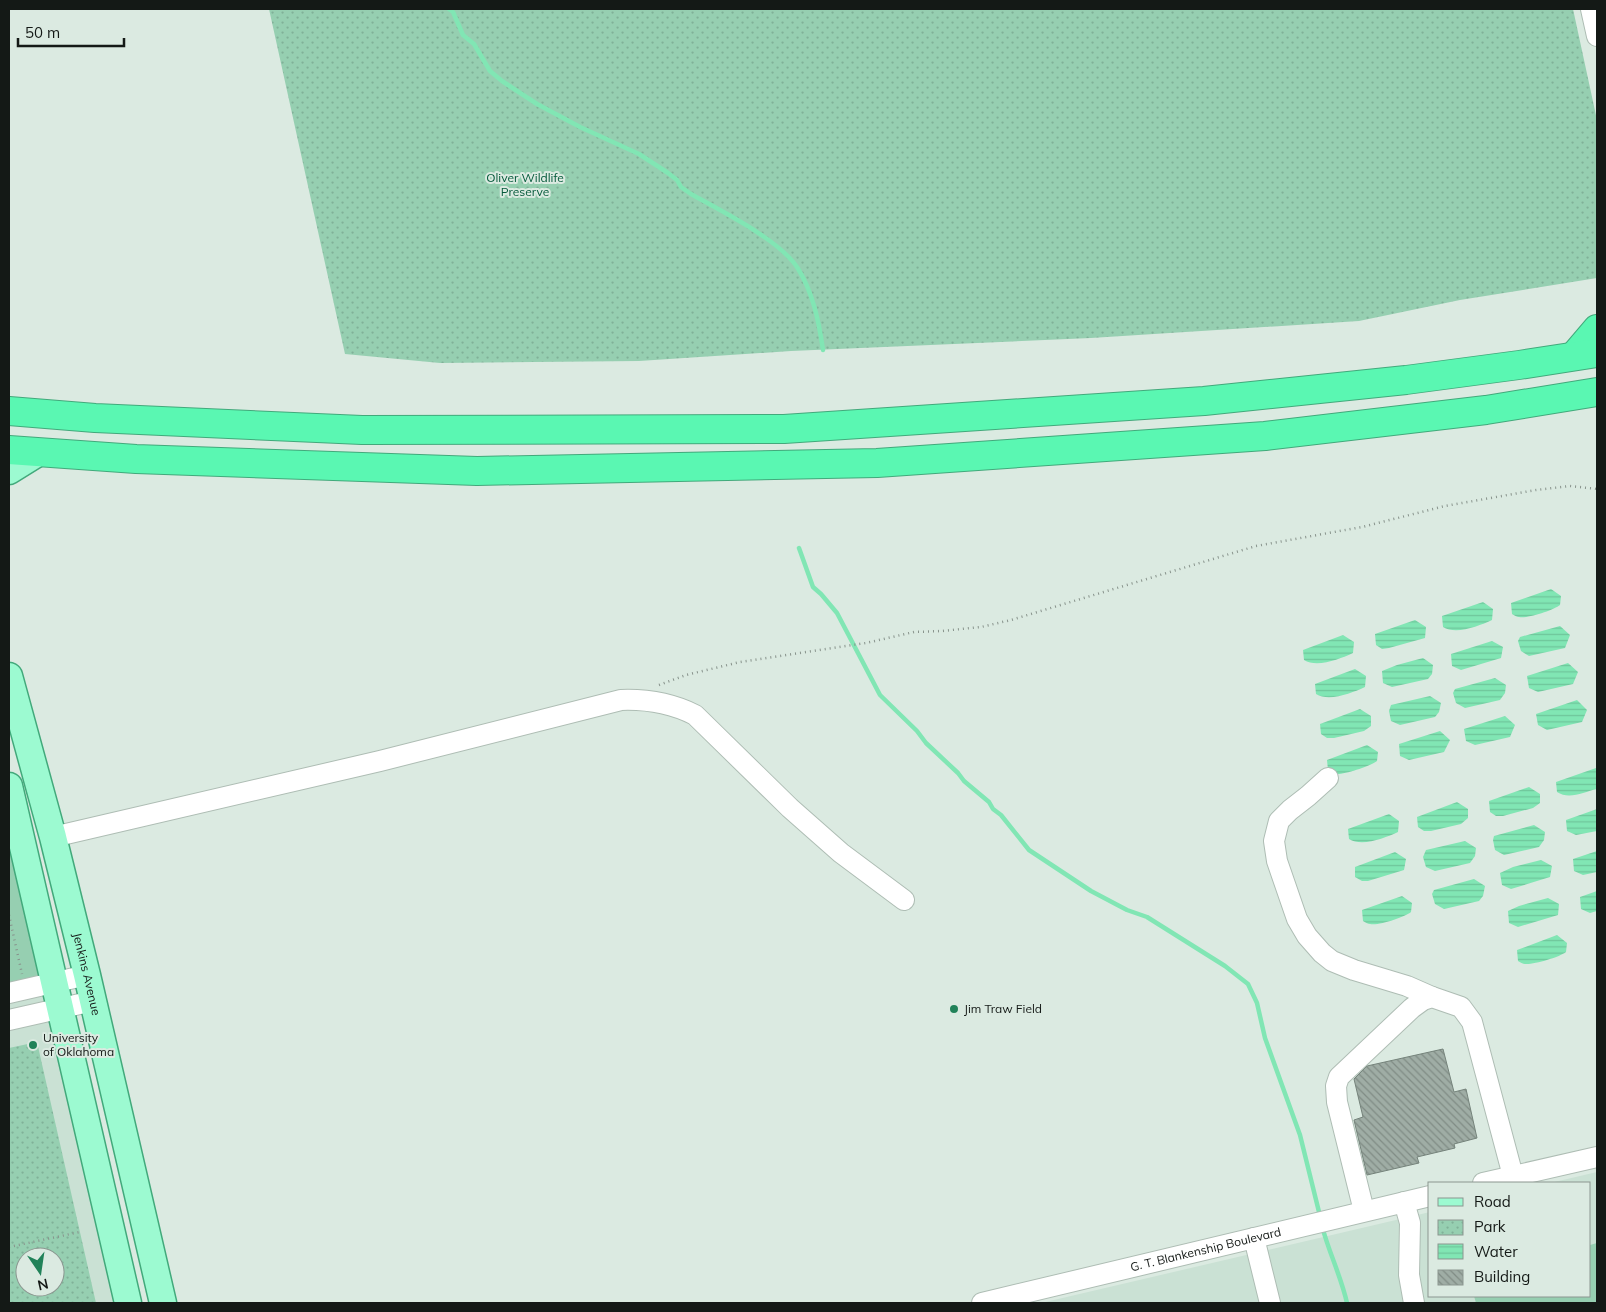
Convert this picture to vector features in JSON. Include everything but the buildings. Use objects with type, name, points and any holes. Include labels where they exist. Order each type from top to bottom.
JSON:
[{"type":"highway","points":[[9,411],[95,418],[362,430],[784,429],[1204,401],[1406,380],[1586,354],[1597,330]]},
{"type":"highway","points":[[9,450],[136,459],[477,471],[877,463],[1265,436],[1486,410],[1597,392]]},
{"type":"main road","points":[[9,471],[38,453]]},
{"type":"main road","name":"Jenkins Avenue","points":[[9,676],[53,837],[87,975],[163,1303]]},
{"type":"main road","points":[[9,786],[128,1303]]},
{"type":"street","points":[[1591,9],[1597,36]]},
{"type":"street","points":[[53,837],[427,750],[620,700],[646,700],[665,702],[696,715],[812,828],[841,853],[904,900]]},
{"type":"street","points":[[1328,778],[1279,821],[1274,841],[1277,861],[1297,919],[1307,936],[1332,961],[1354,970],[1407,986],[1461,1007],[1472,1022],[1513,1176]]},
{"type":"street","points":[[17,991],[87,975]]},
{"type":"street","points":[[1364,1211],[1337,1102],[1336,1086],[1339,1077],[1412,1008],[1423,1000],[1432,997]]},
{"type":"street","points":[[9,1020],[93,1001]]},
{"type":"street","points":[[1487,1182],[1597,1157]]},
{"type":"street","name":"G. T. Blankenship Boulevard","points":[[982,1303],[1428,1196]]},
{"type":"street","points":[[1404,1202],[1410,1223],[1408,1275],[1414,1303]]},
{"type":"street","points":[[1254,1238],[1270,1303]]},
{"type":"path","points":[[653,687],[740,662],[866,643],[914,632],[942,632],[981,627],[1011,620],[1256,546],[1362,527],[1445,506],[1563,486],[1597,489]]},
{"type":"path","points":[[9,915],[17,991]]},
{"type":"path","points":[[9,1247],[80,1232]]},
{"type":"shaded area","name":"University of Oklahoma","points":[[9,833],[118,1303],[9,1303]]},
{"type":"shaded area","points":[[1597,1172],[1597,1303],[1041,1303],[1428,1212],[1428,1297],[1591,1297],[1591,1182],[1554,1182]]},
{"type":"green space","name":"Oliver Wildlife Preserve","points":[[269,9],[1573,9],[1597,120],[1597,278],[1460,300],[1359,321],[1091,338],[791,351],[639,361],[440,363],[345,354]]},
{"type":"green space","points":[[9,828],[44,977],[9,984]]},
{"type":"green space","points":[[37,1042],[96,1303],[9,1303],[9,1048]]},
{"type":"green space","points":[[1597,1243],[1597,1303],[1476,1303],[1474,1297],[1591,1297],[1591,1245]]},
{"type":"water","points":[[1551,589],[1561,596],[1560,605],[1557,607],[1528,617],[1518,617],[1512,614],[1511,603]]},
{"type":"water","points":[[1483,602],[1493,609],[1492,620],[1461,630],[1443,627],[1442,616]]},
{"type":"water","points":[[1415,620],[1426,627],[1425,638],[1382,649],[1376,645],[1375,634]]},
{"type":"water","points":[[1560,626],[1570,635],[1565,648],[1529,656],[1521,651],[1518,641],[1520,637]]},
{"type":"water","points":[[1343,635],[1354,642],[1353,653],[1322,663],[1304,660],[1303,650]]},
{"type":"water","points":[[1492,641],[1503,647],[1501,658],[1461,670],[1452,666],[1451,654]]},
{"type":"water","points":[[1423,658],[1433,665],[1432,674],[1428,679],[1392,687],[1383,683],[1382,671]]},
{"type":"water","points":[[1568,663],[1578,672],[1573,684],[1538,692],[1529,688],[1527,676]]},
{"type":"water","points":[[1355,669],[1366,676],[1365,687],[1334,697],[1316,694],[1315,684]]},
{"type":"water","points":[[1495,678],[1506,685],[1505,693],[1500,700],[1465,708],[1456,703],[1453,693],[1455,689]]},
{"type":"water","points":[[1430,696],[1441,703],[1439,712],[1435,717],[1400,725],[1391,721],[1389,711],[1391,705]]},
{"type":"water","points":[[1577,700],[1587,710],[1582,722],[1547,730],[1538,725],[1536,714]]},
{"type":"water","points":[[1360,709],[1371,716],[1371,726],[1364,731],[1334,738],[1327,738],[1321,734],[1320,724]]},
{"type":"water","points":[[1505,716],[1515,725],[1510,737],[1475,745],[1466,741],[1464,729]]},
{"type":"water","points":[[1440,731],[1450,740],[1444,752],[1409,760],[1400,756],[1399,744]]},
{"type":"water","points":[[1367,745],[1378,752],[1377,761],[1363,768],[1345,773],[1336,774],[1328,770],[1327,760]]},
{"type":"water","points":[[1596,768],[1597,789],[1572,795],[1557,792],[1556,782]]},
{"type":"water","points":[[1529,787],[1540,794],[1540,803],[1533,808],[1503,816],[1496,816],[1490,812],[1489,801]]},
{"type":"water","points":[[1457,802],[1468,809],[1468,818],[1461,824],[1431,831],[1424,831],[1418,827],[1417,817]]},
{"type":"water","points":[[1597,809],[1597,831],[1576,835],[1567,831],[1566,820]]},
{"type":"water","points":[[1389,814],[1399,821],[1398,832],[1367,842],[1349,839],[1348,829]]},
{"type":"water","points":[[1534,825],[1545,832],[1544,840],[1539,847],[1504,855],[1495,850],[1494,836]]},
{"type":"water","points":[[1465,841],[1476,848],[1475,856],[1470,863],[1435,871],[1426,867],[1423,857],[1426,850]]},
{"type":"water","points":[[1597,851],[1597,872],[1583,875],[1574,871],[1573,859]]},
{"type":"water","points":[[1395,852],[1406,859],[1404,870],[1368,881],[1362,881],[1355,877],[1355,867]]},
{"type":"water","points":[[1541,860],[1552,866],[1550,877],[1511,889],[1502,885],[1500,873],[1513,867]]},
{"type":"water","points":[[1474,879],[1485,886],[1483,896],[1479,901],[1444,909],[1435,904],[1432,894],[1434,890]]},
{"type":"water","points":[[1597,891],[1597,911],[1590,913],[1581,909],[1580,897]]},
{"type":"water","points":[[1402,896],[1412,903],[1411,912],[1408,914],[1379,924],[1369,924],[1363,921],[1362,910]]},
{"type":"water","points":[[1548,898],[1559,904],[1558,915],[1518,927],[1509,923],[1508,911]]},
{"type":"water","points":[[1557,935],[1567,943],[1566,952],[1563,954],[1529,964],[1518,961],[1517,950]]},
{"type":"waterway","points":[[449,9],[453,12],[463,35],[474,44],[490,71],[502,81],[537,104],[580,127],[639,154],[668,173],[677,180],[681,187],[691,194],[748,226],[777,246],[797,267],[803,277],[817,318],[823,350]]},
{"type":"waterway","points":[[799,548],[813,587],[837,613],[880,695],[964,781],[989,802],[1029,850],[1091,891],[1127,910],[1147,917],[1225,966],[1248,984],[1257,1003],[1265,1038],[1300,1135],[1320,1216]]},
{"type":"waterway","points":[[1322,1226],[1347,1303]]},
{"type":"place","name":"Jim Traw Field","points":[[954,1009]]},
{"type":"place","name":"University of Oklahoma","points":[[33,1045]]}]
